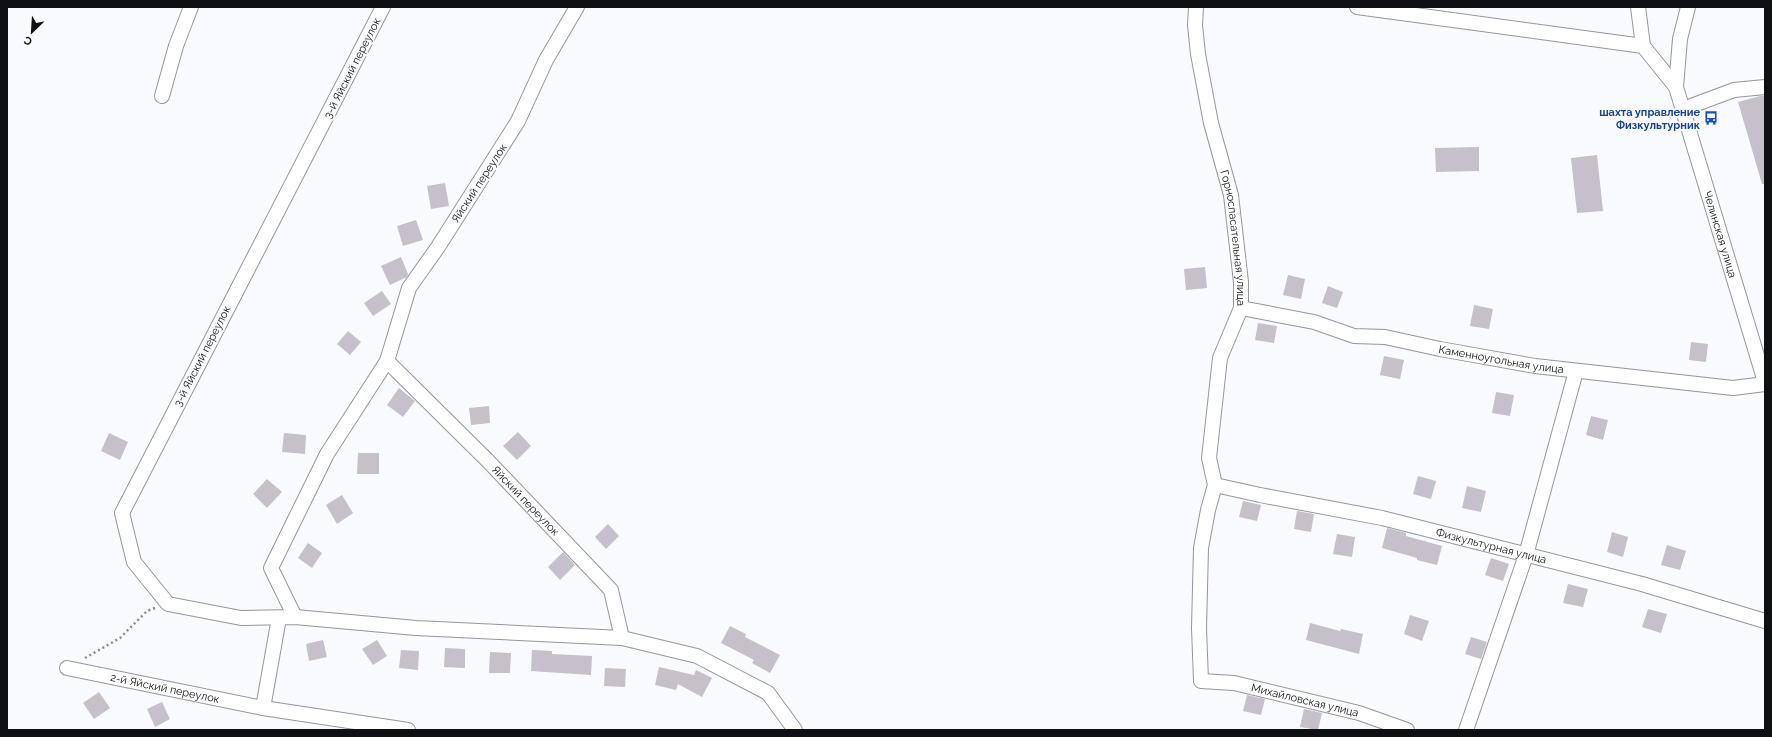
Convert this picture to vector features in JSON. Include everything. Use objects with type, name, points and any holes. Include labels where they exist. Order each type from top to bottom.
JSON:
[{"type":"street","points":[[162,96],[176,46],[191,7]]},
{"type":"street","name":"3-й Яйский переулок","points":[[168,604],[134,562],[122,513],[383,7]]},
{"type":"street","name":"Яйский переулок","points":[[295,617],[271,568],[327,454],[387,361],[409,288],[438,247],[518,121],[546,60],[577,7]]},
{"type":"street","name":"Горноспасательная улица","points":[[1196,7],[1195,25],[1198,54],[1211,123],[1231,195],[1241,282],[1241,308],[1220,358],[1209,458],[1215,485],[1208,510],[1201,548],[1199,628],[1201,681]]},
{"type":"street","points":[[1357,7],[1643,46]]},
{"type":"street","points":[[1638,7],[1643,46],[1676,87]]},
{"type":"street","points":[[1676,87],[1680,39],[1688,7]]},
{"type":"street","name":"Челинская улица","points":[[1676,87],[1764,376]]},
{"type":"street","points":[[1683,109],[1734,90],[1765,87]]},
{"type":"street","name":"Каменноугольная улица","points":[[1241,308],[1314,322],[1354,336],[1385,337],[1440,349],[1528,365],[1733,388],[1764,376]]},
{"type":"street","name":"Яйский переулок","points":[[387,361],[489,462],[611,590],[622,638]]},
{"type":"street","points":[[1466,730],[1526,555],[1576,371]]},
{"type":"street","name":"Физкультурная улица","points":[[1215,485],[1260,496],[1382,518],[1642,584],[1765,621]]},
{"type":"street","points":[[168,604],[241,618],[295,617],[416,628],[622,638],[697,656],[768,693],[795,730]]},
{"type":"street","points":[[263,708],[279,618]]},
{"type":"street","name":"2-й Яйский переулок","points":[[67,668],[263,708],[408,730]]},
{"type":"street","name":"Михайловская улица","points":[[1201,681],[1234,683],[1359,713],[1407,730]]},
{"type":"path","points":[[67,668],[120,638],[147,611],[168,604]]},
{"type":"building","points":[[1765,96],[1765,184],[1762,184],[1738,102]]},
{"type":"building","points":[[1479,147],[1479,171],[1436,172],[1435,148]]},
{"type":"building","points":[[1597,155],[1603,211],[1577,213],[1571,158]]},
{"type":"building","points":[[445,183],[449,206],[431,209],[427,186]]},
{"type":"building","points":[[416,220],[423,240],[403,246],[397,226]]},
{"type":"building","points":[[401,257],[408,274],[407,277],[390,285],[381,266]]},
{"type":"building","points":[[1205,267],[1207,288],[1186,290],[1184,269]]},
{"type":"building","points":[[1288,275],[1305,279],[1301,299],[1283,295]]},
{"type":"building","points":[[1328,286],[1343,292],[1337,308],[1322,303]]},
{"type":"building","points":[[382,291],[391,304],[373,316],[364,303]]},
{"type":"building","points":[[1474,305],[1493,309],[1489,329],[1470,326]]},
{"type":"building","points":[[1258,323],[1277,326],[1274,343],[1255,340]]},
{"type":"building","points":[[348,331],[361,342],[350,355],[337,344]]},
{"type":"building","points":[[1691,342],[1708,344],[1706,362],[1689,360]]},
{"type":"building","points":[[1384,356],[1404,360],[1400,379],[1380,375]]},
{"type":"building","points":[[399,388],[415,401],[403,417],[387,405]]},
{"type":"building","points":[[1496,392],[1514,395],[1510,416],[1492,413]]},
{"type":"building","points":[[489,406],[490,423],[471,425],[469,408]]},
{"type":"building","points":[[1591,416],[1608,420],[1603,440],[1586,435]]},
{"type":"building","points":[[518,432],[531,446],[517,460],[503,446]]},
{"type":"building","points":[[109,433],[128,442],[120,460],[101,451]]},
{"type":"building","points":[[284,433],[306,435],[305,454],[282,452]]},
{"type":"building","points":[[358,453],[379,453],[379,474],[357,474]]},
{"type":"building","points":[[1418,476],[1436,481],[1431,499],[1413,494]]},
{"type":"building","points":[[267,479],[282,492],[267,508],[253,494]]},
{"type":"building","points":[[1467,486],[1486,491],[1481,512],[1462,508]]},
{"type":"building","points":[[342,495],[353,513],[337,524],[326,505]]},
{"type":"building","points":[[1243,501],[1261,505],[1257,521],[1239,517]]},
{"type":"building","points":[[1297,511],[1314,514],[1311,532],[1294,529]]},
{"type":"building","points":[[608,524],[619,536],[606,549],[595,537]]},
{"type":"building","points":[[1387,528],[1406,533],[1406,536],[1442,546],[1437,565],[1382,548]]},
{"type":"building","points":[[1612,532],[1628,537],[1623,557],[1607,552]]},
{"type":"building","points":[[1337,534],[1355,537],[1352,557],[1333,554]]},
{"type":"building","points":[[308,543],[322,553],[312,568],[298,558]]},
{"type":"building","points":[[1667,545],[1686,551],[1680,570],[1661,565]]},
{"type":"building","points":[[563,552],[575,565],[560,580],[548,567]]},
{"type":"building","points":[[1491,558],[1509,564],[1503,581],[1485,575]]},
{"type":"building","points":[[1568,584],[1588,589],[1583,607],[1563,603]]},
{"type":"building","points":[[1648,609],[1667,614],[1661,633],[1642,627]]},
{"type":"building","points":[[1410,615],[1429,621],[1422,641],[1404,634]]},
{"type":"building","points":[[1310,623],[1340,631],[1341,629],[1363,634],[1359,654],[1306,640]]},
{"type":"building","points":[[730,626],[746,634],[745,637],[780,655],[770,673],[752,663],[754,660],[721,643]]},
{"type":"building","points":[[1471,637],[1487,642],[1481,659],[1465,654]]},
{"type":"building","points":[[323,640],[327,657],[309,661],[306,644]]},
{"type":"building","points":[[377,640],[387,656],[373,665],[362,649]]},
{"type":"building","points":[[445,648],[465,649],[465,668],[444,667]]},
{"type":"building","points":[[401,650],[419,651],[418,670],[399,668]]},
{"type":"building","points":[[532,650],[552,651],[552,654],[592,656],[591,675],[531,671]]},
{"type":"building","points":[[490,652],[511,653],[510,673],[489,673]]},
{"type":"building","points":[[659,667],[694,675],[696,670],[712,678],[702,697],[678,684],[676,690],[655,685]]},
{"type":"building","points":[[605,668],[626,669],[625,687],[604,686]]},
{"type":"building","points":[[99,692],[110,708],[94,719],[83,703]]},
{"type":"building","points":[[1247,695],[1265,699],[1261,715],[1243,711]]},
{"type":"building","points":[[162,702],[170,719],[155,727],[147,709]]},
{"type":"building","points":[[1304,709],[1322,713],[1318,730],[1300,727]]},
{"type":"place","name":"шахта управление Физкультурник","points":[[1711,118]]}]
